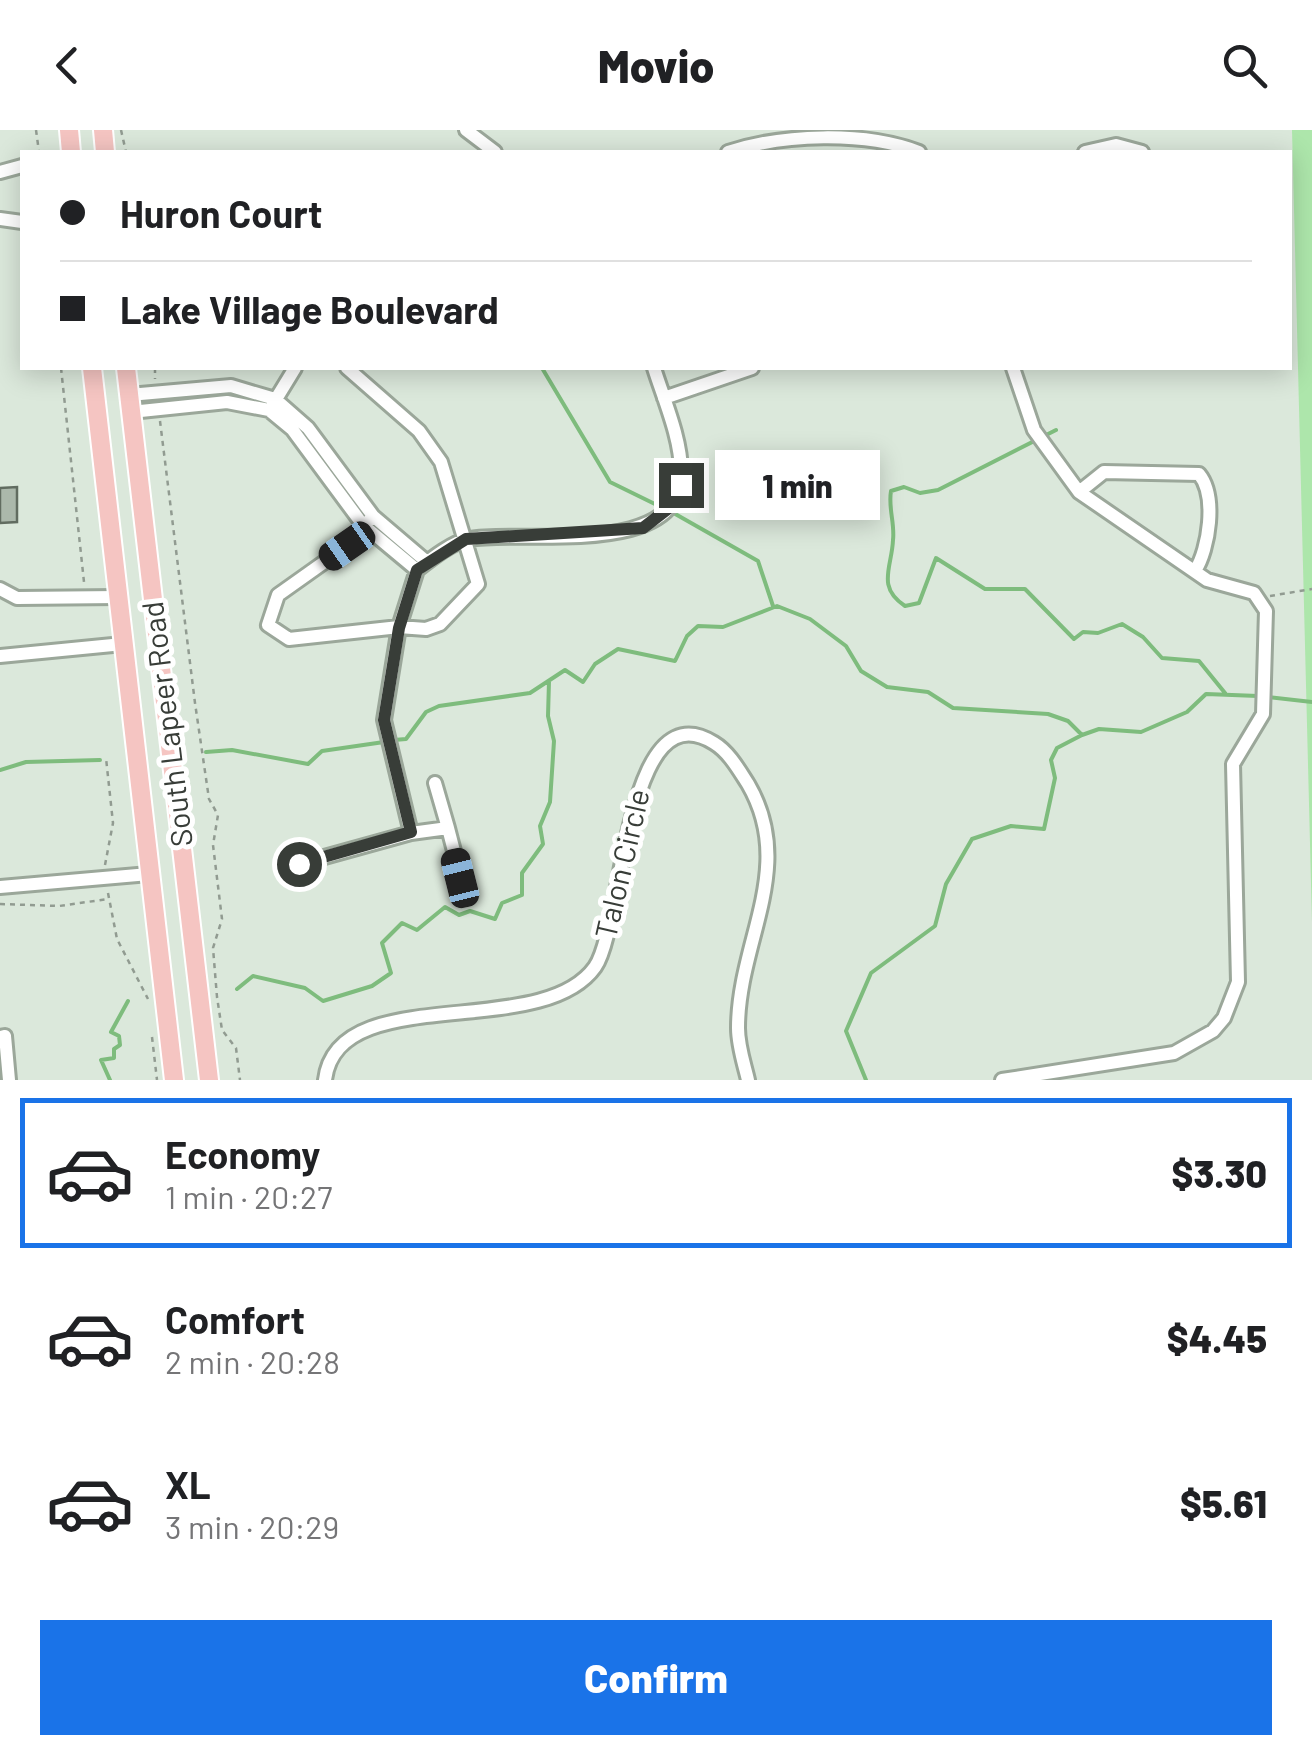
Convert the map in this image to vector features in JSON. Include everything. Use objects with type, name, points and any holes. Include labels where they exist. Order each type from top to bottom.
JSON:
[{"type":"main road","name":"South Lapeer Road","points":[[92,370],[174,1080]]},
{"type":"main road","name":"South Lapeer Road","points":[[126,370],[210,1080]]},
{"type":"street","points":[[466,130],[491,150]]},
{"type":"street","points":[[737,150],[780,141],[836,140],[905,150]]},
{"type":"street","points":[[1094,150],[1116,145],[1135,150]]},
{"type":"street","points":[[272,405],[294,370]]},
{"type":"street","points":[[349,370],[419,431],[441,462],[478,584],[440,624],[426,629],[289,639],[268,625],[278,595],[347,546],[368,520]]},
{"type":"street","points":[[411,832],[384,720],[399,628],[422,566],[466,539],[624,532],[659,518],[674,504],[682,469],[655,370]]},
{"type":"street","points":[[664,398],[746,370]]},
{"type":"street","points":[[1002,1080],[1174,1053],[1195,1044],[1224,1018],[1238,982],[1233,764],[1262,714],[1266,611],[1258,597],[1207,580],[1079,492],[1034,430],[1014,370]]},
{"type":"street","points":[[130,404],[272,405],[368,520],[422,566]]},
{"type":"street","points":[[1079,492],[1104,472],[1199,474],[1207,490],[1207,547],[1195,571]]},
{"type":"street","points":[[0,588],[17,598],[118,597]]},
{"type":"street","points":[[0,656],[123,644]]},
{"type":"street","name":"Talon Circle","points":[[325,1080],[339,1046],[365,1028],[530,1002],[561,994],[593,971],[606,942],[639,786],[651,756],[680,738],[701,738],[734,763],[758,803],[769,837],[769,866],[739,1018],[740,1049],[748,1080]]},
{"type":"street","points":[[434,782],[460,878]]},
{"type":"street","points":[[299,864],[411,832],[448,828]]},
{"type":"street","points":[[0,887],[150,874]]},
{"type":"street","points":[[0,1037],[5,1036],[9,1080]]},
{"type":"path","points":[[61,370],[84,590]]},
{"type":"path","points":[[154,370],[156,388]]},
{"type":"path","points":[[158,414],[172,490],[195,703],[210,799],[218,815],[213,836],[222,920],[214,948],[217,996],[222,1030],[236,1048],[240,1080]]},
{"type":"path","points":[[1258,597],[1312,588]]},
{"type":"path","points":[[105,867],[113,822],[106,758]]},
{"type":"path","points":[[108,888],[113,930],[128,967],[146,988],[150,1009]]},
{"type":"path","points":[[0,904],[58,906],[108,899]]},
{"type":"path","points":[[151,1025],[157,1080]]},
{"type":"green space","points":[[1292,130],[1312,130],[1312,923]]},
{"type":"building","points":[[17,487],[17,522],[0,523],[0,488]]},
{"type":"waterway","points":[[543,370],[610,482],[661,507]]},
{"type":"waterway","points":[[1056,430],[938,490],[920,493],[904,487],[891,491],[893,534],[888,584],[896,599],[905,606],[919,603],[936,558],[985,589],[1025,589],[1074,639],[1083,632],[1098,633],[1122,624],[1143,637],[1162,658],[1199,661],[1225,693]]},
{"type":"waterway","points":[[670,511],[758,561],[773,606]]},
{"type":"waterway","points":[[394,740],[406,739],[426,712],[439,706],[530,693],[565,670],[583,682],[595,664],[618,649],[675,661],[687,636],[698,626],[723,627],[777,606],[810,619],[846,646],[861,671],[887,687],[928,692],[953,708],[1048,714],[1068,721],[1082,735]]},
{"type":"waterway","points":[[237,989],[253,976],[305,988],[323,1001],[372,986],[391,973],[382,943],[402,923],[417,930],[445,907],[459,915],[470,911],[495,919],[502,903],[522,895],[522,873],[543,844],[540,826],[550,802],[554,741],[548,716],[549,681]]},
{"type":"waterway","points":[[866,1080],[846,1031],[871,973],[935,926],[946,884],[972,839],[1011,826],[1044,829],[1055,778],[1051,760],[1057,748],[1099,729],[1141,732],[1187,712],[1206,694],[1258,696]]},
{"type":"waterway","points":[[1267,697],[1312,702]]},
{"type":"waterway","points":[[206,752],[232,750],[308,764],[322,751],[384,742]]},
{"type":"waterway","points":[[0,770],[26,762],[100,760]]},
{"type":"waterway","points":[[110,1080],[101,1060],[114,1058],[114,1049],[120,1045],[119,1036],[111,1032],[128,1001]]},
{"type":"route","points":[[299,864],[411,832],[384,720],[399,628],[417,570],[466,539],[643,528],[674,504],[681,485]]}]
